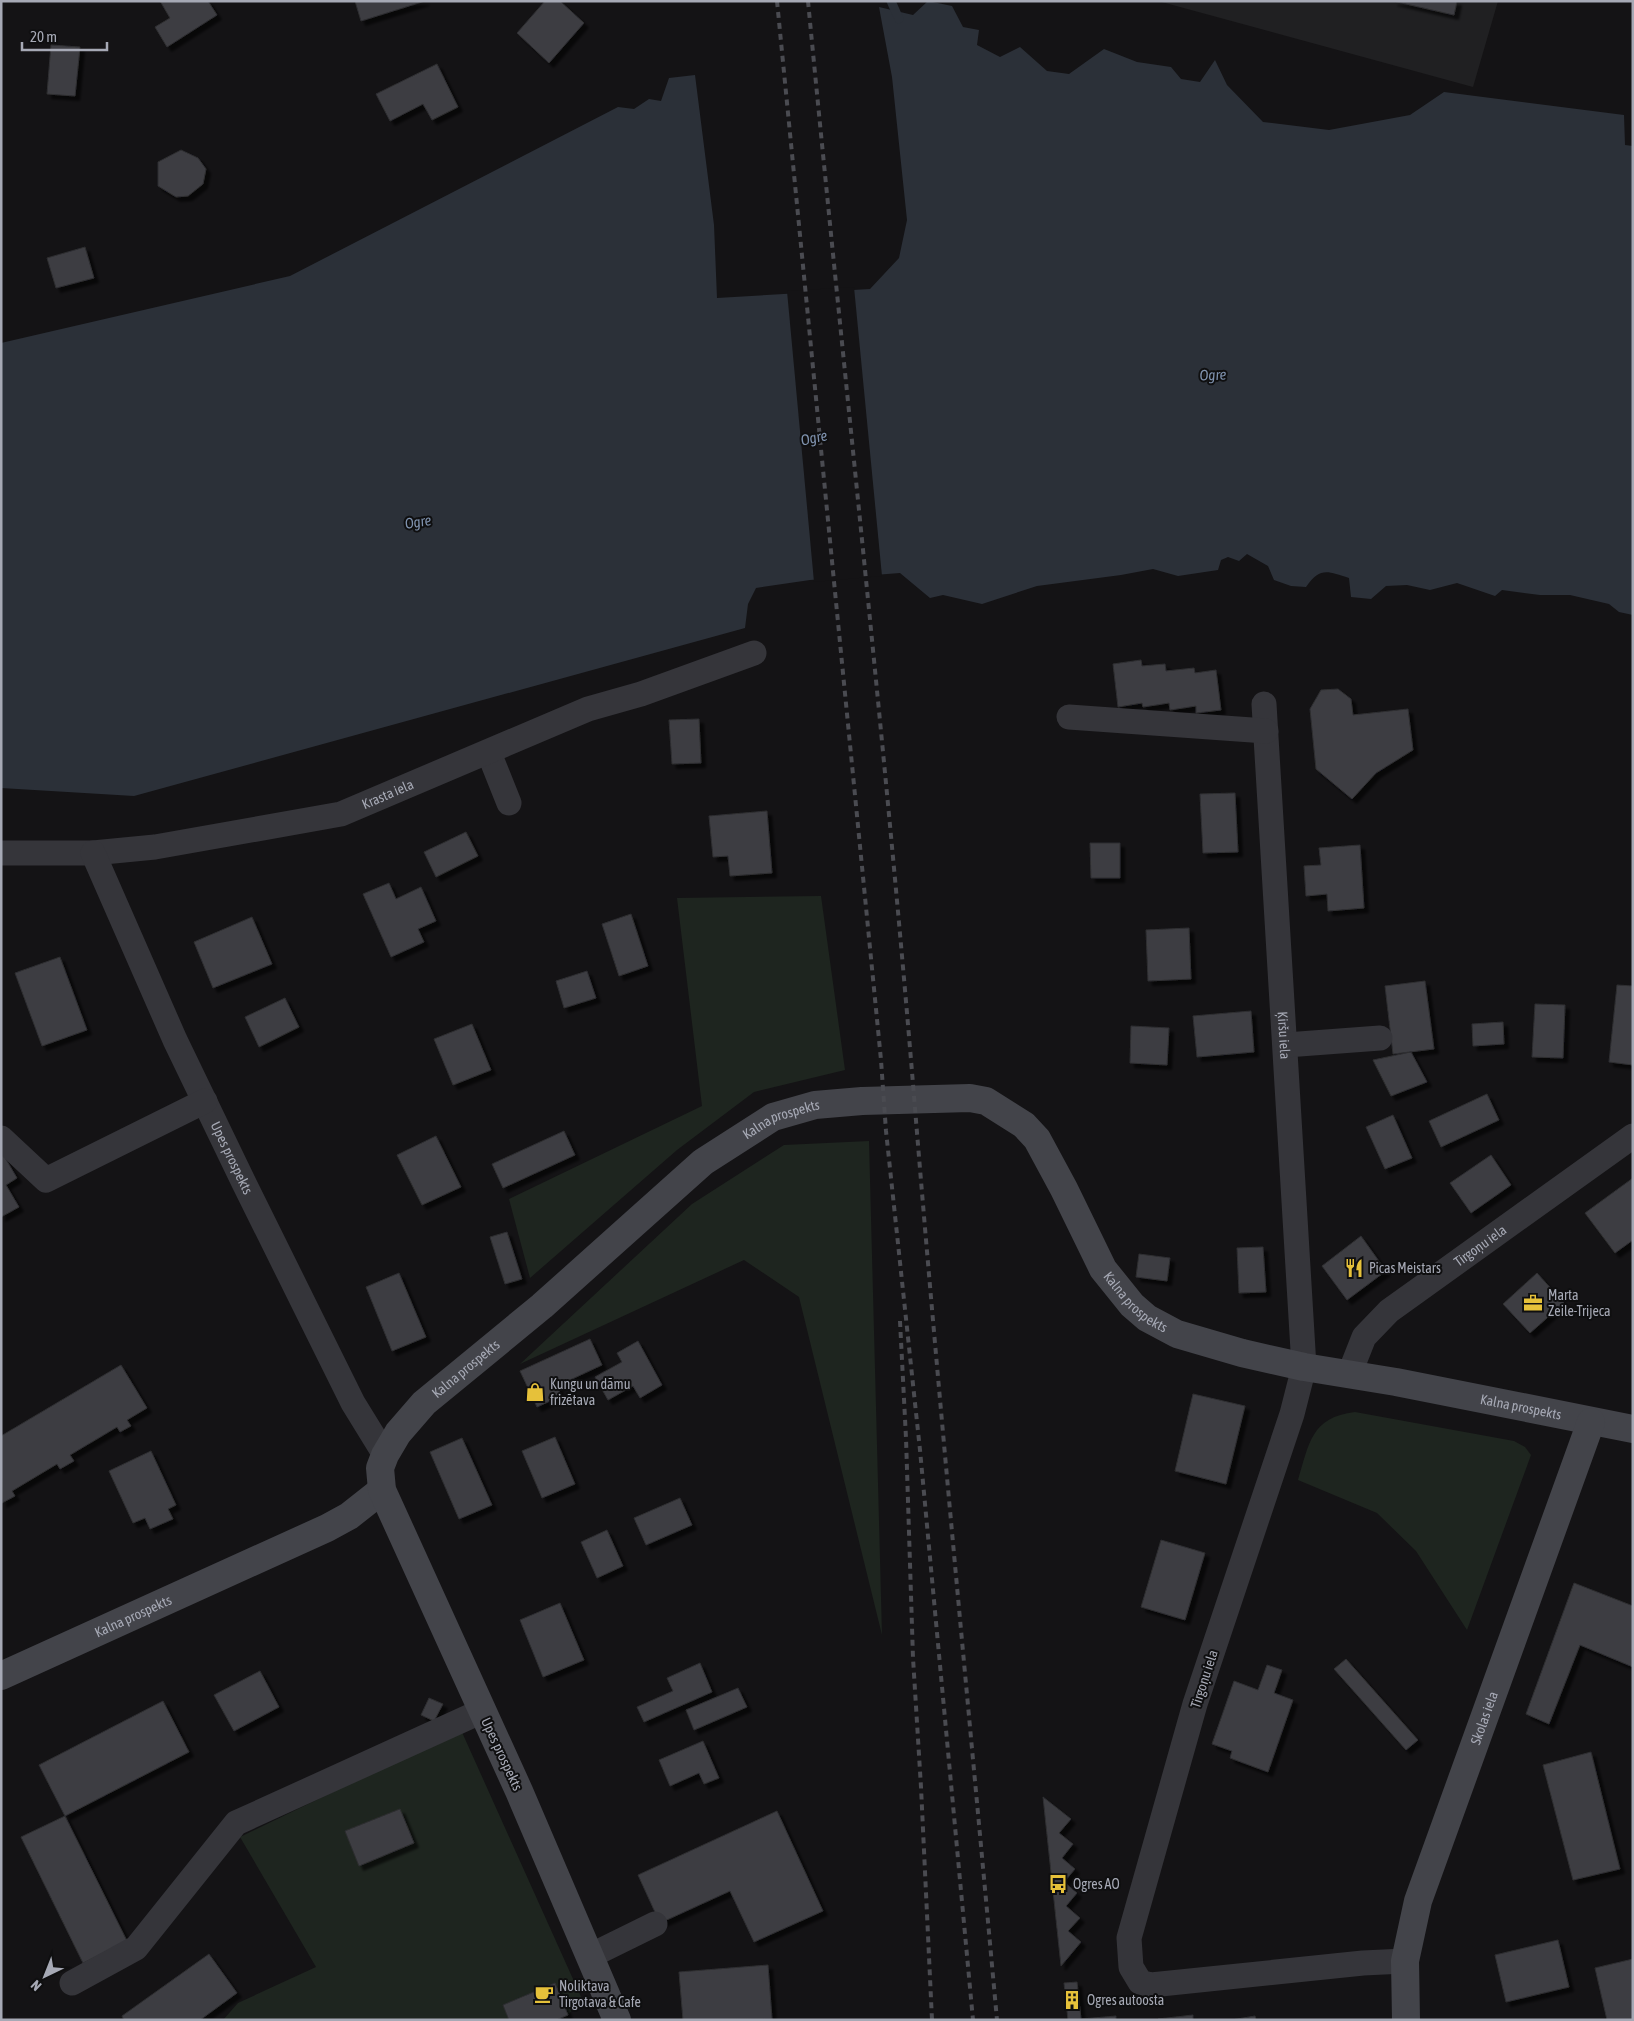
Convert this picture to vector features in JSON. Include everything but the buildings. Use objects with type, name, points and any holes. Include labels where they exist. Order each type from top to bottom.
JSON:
[{"type":"main road","name":"Kalna prospekts","points":[[1,1676],[327,1528],[349,1516],[382,1490],[380,1468],[385,1455],[398,1432],[424,1403],[542,1306],[703,1162],[773,1117],[815,1105],[932,1098],[970,1098],[986,1101],[1024,1125],[1037,1139],[1103,1269],[1132,1305],[1147,1318],[1177,1334],[1242,1353],[1304,1367],[1633,1430]]},
{"type":"main road","name":"Skolas iela","points":[[1406,2020],[1404,1961],[1418,1901],[1591,1422]]},
{"type":"main road","name":"Upes prospekts","points":[[382,1490],[482,1711],[617,2020]]},
{"type":"street","name":"Krasta iela","points":[[1,853],[93,853],[155,847],[341,814],[489,753],[588,709],[641,694],[754,653]]},
{"type":"street","name":"Ķiršu iela","points":[[1264,704],[1304,1367]]},
{"type":"street","points":[[1069,717],[1266,731]]},
{"type":"street","points":[[489,753],[509,804]]},
{"type":"street","name":"Upes prospekts","points":[[93,853],[175,1040],[354,1403],[385,1455]]},
{"type":"street","points":[[1286,1045],[1380,1038]]},
{"type":"street","points":[[1,1138],[46,1180],[205,1101]]},
{"type":"street","name":"Tirgoņu iela","points":[[1349,1375],[1364,1337],[1389,1311],[1633,1136]]},
{"type":"street","name":"Tirgoņu iela","points":[[1304,1367],[1292,1414],[1195,1704],[1129,1938],[1131,1967],[1140,1982],[1151,1985],[1363,1963],[1404,1961]]},
{"type":"street","points":[[72,1983],[136,1948],[236,1823],[482,1711]]},
{"type":"street","points":[[590,1956],[655,1924]]},
{"type":"shaded area","points":[[1158,1],[1498,1],[1473,87]]},
{"type":"shaded area","points":[[821,896],[845,1070],[754,1092],[677,1150],[530,1278],[509,1199],[702,1106],[677,898]]},
{"type":"shaded area","points":[[869,1141],[882,1635],[799,1297],[744,1260],[520,1364],[692,1204],[784,1145]]},
{"type":"shaded area","points":[[1355,1412],[1514,1441],[1525,1447],[1531,1455],[1467,1630],[1416,1551],[1377,1513],[1298,1480],[1305,1455],[1314,1434],[1329,1420],[1340,1415]]},
{"type":"shaded area","points":[[461,1730],[582,1999],[568,2015],[555,1983],[503,2005],[509,2020],[223,2020],[238,2003],[316,1967],[240,1837]]},
{"type":"water","name":"Ogre","points":[[928,1],[952,6],[963,27],[979,30],[977,45],[1000,57],[1020,47],[1047,71],[1069,74],[1104,49],[1137,62],[1171,67],[1181,79],[1200,82],[1215,60],[1227,85],[1263,122],[1329,130],[1410,115],[1444,92],[1624,115],[1625,145],[1633,146],[1633,615],[1619,612],[1609,604],[1570,595],[1540,595],[1502,590],[1495,596],[1457,583],[1430,590],[1407,585],[1386,586],[1371,599],[1351,597],[1349,578],[1324,572],[1316,576],[1306,587],[1291,586],[1274,580],[1268,566],[1247,554],[1239,561],[1228,557],[1221,560],[1218,570],[1178,576],[1153,569],[1037,586],[982,604],[943,595],[930,598],[900,573],[810,580],[756,588],[748,604],[745,628],[134,796],[1,788],[1,343],[290,276],[618,107],[634,109],[649,99],[661,101],[669,78],[695,75],[714,225],[717,298],[870,289],[899,258],[907,220],[892,77],[879,7],[913,15]]},
{"type":"pier","points":[[854,287],[882,576],[814,582],[787,291]]},
{"type":"waterway","points":[[891,1],[899,19]]},
{"type":"railway","points":[[777,1],[881,1060],[886,1131],[920,1450],[973,2020]]},
{"type":"railway","points":[[808,1],[890,822],[997,2020]]},
{"type":"railway","points":[[900,1321],[913,1658],[932,2020]]},
{"type":"place","name":"Picas Meistars","points":[[1354,1268]]},
{"type":"place","name":"Marta Zeile-Trijeca","points":[[1533,1303]]},
{"type":"place","name":"Kungu un dāmu frizētava","points":[[535,1392]]},
{"type":"place","name":"Ogres AO","points":[[1058,1884]]},
{"type":"place","name":"Noliktava Tirgotava & Cafe","points":[[544,1994]]},
{"type":"place","name":"Ogres autoosta","points":[[1072,2000]]}]
